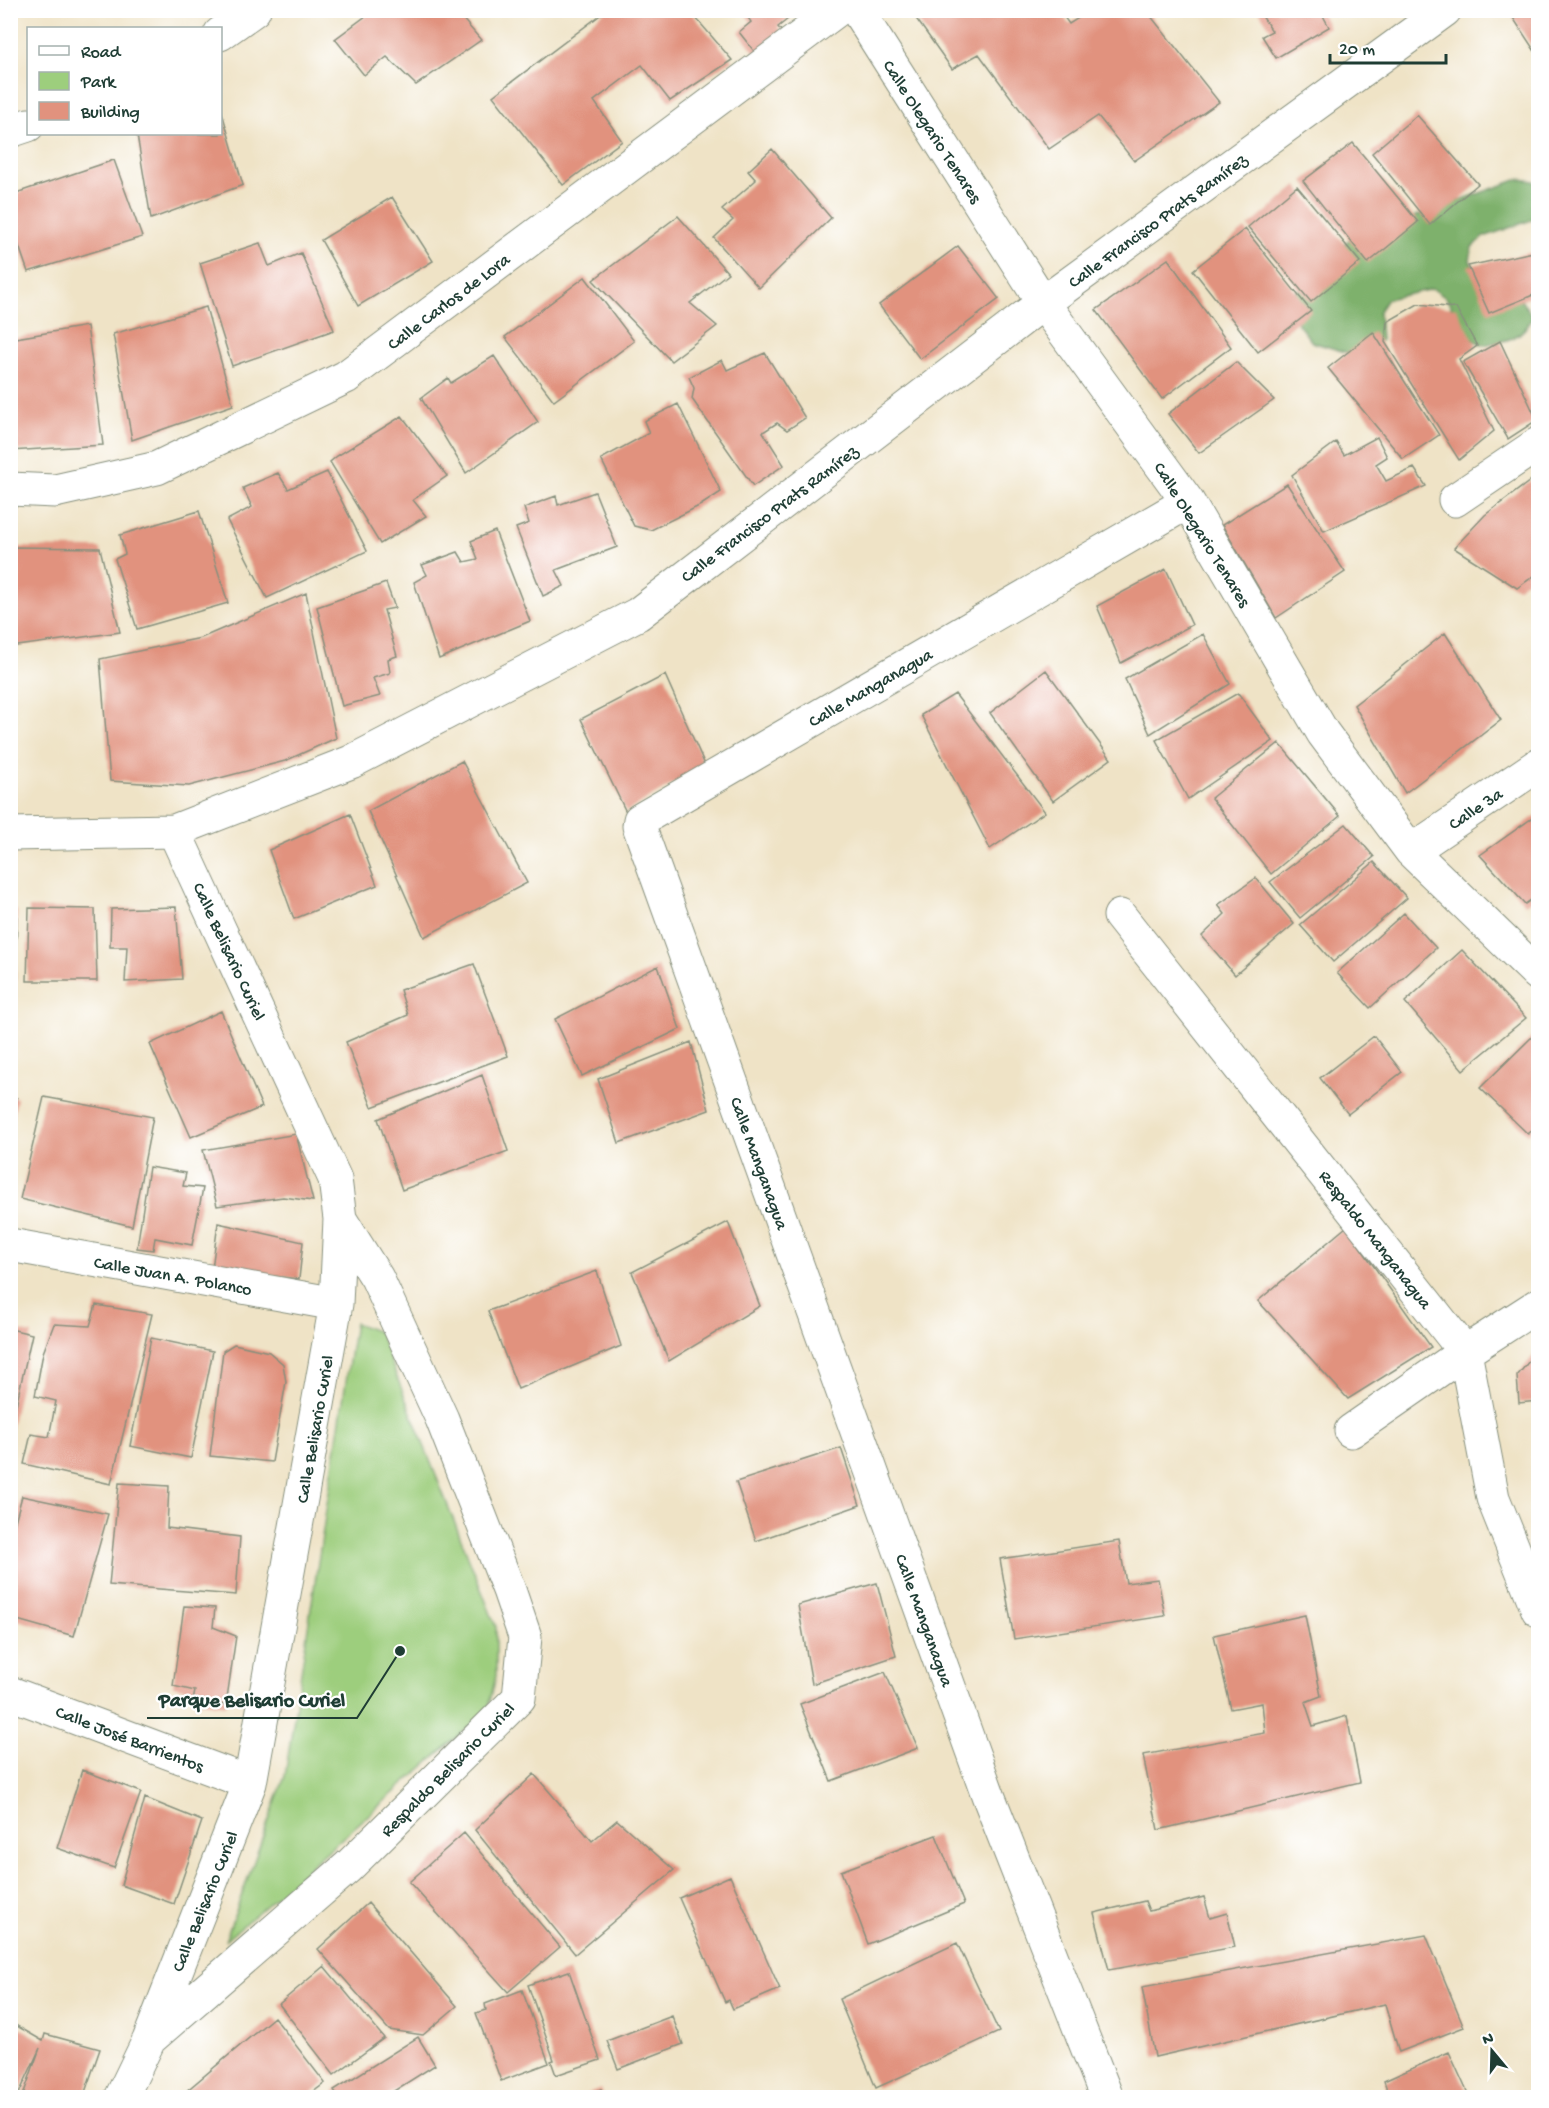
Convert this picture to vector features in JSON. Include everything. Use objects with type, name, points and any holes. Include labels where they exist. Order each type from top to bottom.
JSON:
[{"type":"street","points":[[222,33],[254,10]]},
{"type":"street","name":"Calle Carlos de Lora","points":[[10,489],[56,491],[157,468],[346,377],[837,10]]},
{"type":"street","name":"Calle Olegario Tenares","points":[[856,10],[1043,303],[1188,502],[1323,733],[1411,851],[1539,974]]},
{"type":"street","name":"Calle Francisco Prats Ramírez","points":[[10,834],[174,831],[351,762],[638,614],[1043,303],[1445,10]]},
{"type":"street","points":[[10,131],[27,124]]},
{"type":"street","points":[[1455,500],[1539,444]]},
{"type":"street","name":"Calle Manganagua","points":[[1107,2097],[988,1795],[639,825],[640,819],[1188,502]]},
{"type":"street","name":"Calle 3a","points":[[1411,851],[1539,765]]},
{"type":"street","name":"Calle Belisario Curiel","points":[[121,2097],[149,2040],[250,1783],[336,1304],[340,1220],[335,1179],[174,831]]},
{"type":"street","name":"Respaldo Manganagua","points":[[1120,916],[1465,1352],[1493,1498],[1539,1610]]},
{"type":"street","name":"Respaldo Belisario Curiel","points":[[149,2040],[348,1867],[519,1698],[525,1637],[509,1590],[442,1419],[377,1278],[340,1220]]},
{"type":"street","name":"Calle Juan A. Polanco","points":[[10,1245],[336,1304]]},
{"type":"street","points":[[1351,1431],[1465,1352],[1539,1305]]},
{"type":"street","name":"Calle José Barrientos","points":[[10,1693],[250,1783]]},
{"type":"green space","points":[[1519,179],[1534,181],[1538,190],[1538,216],[1484,237],[1472,247],[1470,261],[1478,272],[1516,293],[1533,317],[1518,335],[1483,345],[1470,338],[1446,298],[1433,289],[1387,299],[1379,311],[1381,340],[1369,351],[1355,355],[1312,342],[1298,324],[1294,308],[1296,293],[1314,266],[1349,240]]},
{"type":"green space","points":[[355,1323],[379,1332],[496,1627],[496,1676],[488,1710],[225,1941],[285,1776]]},
{"type":"building","points":[[374,10],[455,10],[481,40],[416,85],[387,57],[364,75],[335,39]]},
{"type":"building","points":[[607,10],[689,10],[732,60],[670,101],[642,65],[594,101],[622,141],[563,185],[493,96]]},
{"type":"building","points":[[743,10],[799,10],[778,27],[783,33],[757,55],[739,32],[751,22]]},
{"type":"building","points":[[910,10],[1059,10],[1069,24],[1091,10],[1146,10],[1219,102],[1134,161],[1098,116],[1049,149],[979,54],[952,69]]},
{"type":"building","points":[[1258,10],[1320,10],[1329,27],[1276,58],[1262,36],[1272,31]]},
{"type":"building","points":[[1508,10],[1538,10],[1538,56]]},
{"type":"building","points":[[12,64],[16,93],[10,94],[10,65]]},
{"type":"building","points":[[222,112],[243,185],[151,219],[137,135],[222,135]]},
{"type":"building","points":[[1417,115],[1478,184],[1430,225],[1372,153]]},
{"type":"building","points":[[1353,143],[1418,222],[1368,263],[1303,181]]},
{"type":"building","points":[[772,149],[831,218],[759,288],[714,238],[733,220],[722,210],[756,180],[748,171]]},
{"type":"building","points":[[114,160],[142,237],[28,272],[10,220],[10,195]]},
{"type":"building","points":[[1297,186],[1360,262],[1311,302],[1248,227]]},
{"type":"building","points":[[392,197],[433,261],[358,306],[321,240]]},
{"type":"building","points":[[678,216],[728,273],[690,303],[717,326],[671,361],[593,280]]},
{"type":"building","points":[[1245,229],[1311,311],[1258,352],[1193,270]]},
{"type":"building","points":[[260,243],[269,266],[301,253],[334,330],[232,366],[200,263]]},
{"type":"building","points":[[958,246],[999,299],[920,359],[879,305]]},
{"type":"building","points":[[1538,251],[1538,293],[1489,313],[1468,266]]},
{"type":"building","points":[[1168,259],[1231,347],[1162,399],[1096,310]]},
{"type":"building","points":[[585,277],[634,341],[554,401],[505,337]]},
{"type":"building","points":[[1418,304],[1456,308],[1477,346],[1459,359],[1494,431],[1459,460],[1385,342],[1387,322]]},
{"type":"building","points":[[206,307],[233,405],[132,440],[113,334]]},
{"type":"building","points":[[87,326],[103,445],[10,451],[10,339]]},
{"type":"building","points":[[1373,332],[1439,435],[1403,459],[1328,368]]},
{"type":"building","points":[[1500,341],[1537,420],[1508,439],[1463,362]]},
{"type":"building","points":[[765,353],[805,418],[787,430],[777,423],[763,432],[784,465],[753,486],[692,399],[694,388],[689,377],[722,360],[727,370]]},
{"type":"building","points":[[494,356],[538,422],[466,473],[421,398],[448,378],[451,383]]},
{"type":"building","points":[[1236,362],[1274,400],[1199,453],[1168,414]]},
{"type":"building","points":[[678,404],[721,492],[701,505],[651,530],[634,526],[601,459],[649,433],[644,421]]},
{"type":"building","points":[[402,416],[447,476],[413,500],[426,516],[380,544],[330,462]]},
{"type":"building","points":[[1377,437],[1387,457],[1376,464],[1386,481],[1414,468],[1426,486],[1324,531],[1292,475],[1336,442],[1344,455]]},
{"type":"building","points":[[327,472],[367,551],[267,598],[227,520],[252,507],[243,488],[278,473],[288,489]]},
{"type":"building","points":[[1538,475],[1538,573],[1517,588],[1454,548],[1485,515]]},
{"type":"building","points":[[1287,484],[1345,572],[1276,618],[1222,525]]},
{"type":"building","points":[[595,492],[617,547],[556,570],[564,586],[543,596],[516,528],[529,523],[524,508],[556,496],[558,505]]},
{"type":"building","points":[[199,511],[228,603],[137,629],[115,559],[125,554],[120,535]]},
{"type":"building","points":[[495,531],[530,621],[439,659],[414,582],[427,575],[422,565],[458,552],[464,562],[478,559],[471,541]]},
{"type":"building","points":[[10,547],[100,548],[120,632],[10,647]]},
{"type":"building","points":[[1166,569],[1192,625],[1121,663],[1097,606]]},
{"type":"building","points":[[386,583],[395,608],[384,610],[397,656],[388,659],[390,673],[373,678],[380,696],[342,706],[317,607]]},
{"type":"building","points":[[306,593],[336,738],[285,761],[189,786],[110,781],[100,659],[201,638]]},
{"type":"building","points":[[1445,633],[1501,720],[1405,793],[1354,705]]},
{"type":"building","points":[[1203,634],[1230,684],[1150,734],[1125,679]]},
{"type":"building","points":[[1046,670],[1111,759],[1053,801],[990,713]]},
{"type":"building","points":[[665,675],[705,765],[626,812],[581,719]]},
{"type":"building","points":[[1238,693],[1273,741],[1188,799],[1156,740]]},
{"type":"building","points":[[955,694],[1045,812],[990,849],[921,715]]},
{"type":"building","points":[[1279,743],[1340,816],[1271,874],[1211,798]]},
{"type":"building","points":[[462,761],[527,883],[424,937],[368,811]]},
{"type":"building","points":[[350,814],[377,885],[294,919],[269,850]]},
{"type":"building","points":[[1538,814],[1538,895],[1525,904],[1480,855]]},
{"type":"building","points":[[1346,824],[1374,857],[1300,918],[1270,882]]},
{"type":"building","points":[[1374,862],[1407,898],[1333,962],[1300,925]]},
{"type":"building","points":[[1256,878],[1294,924],[1235,975],[1202,936],[1225,914],[1218,905]]},
{"type":"building","points":[[176,907],[182,979],[125,982],[127,947],[110,947],[111,909]]},
{"type":"building","points":[[29,908],[95,909],[97,981],[27,981]]},
{"type":"building","points":[[10,910],[17,910],[15,1014],[10,1014]]},
{"type":"building","points":[[1404,913],[1436,948],[1370,1008],[1337,973]]},
{"type":"building","points":[[1462,950],[1526,1018],[1463,1070],[1405,1002]]},
{"type":"building","points":[[474,964],[508,1056],[372,1107],[346,1042],[408,1015],[400,990]]},
{"type":"building","points":[[658,966],[680,1029],[582,1076],[555,1019]]},
{"type":"building","points":[[221,1011],[262,1107],[191,1137],[150,1044]]},
{"type":"building","points":[[1538,1031],[1538,1125],[1528,1134],[1480,1088]]},
{"type":"building","points":[[1374,1036],[1402,1072],[1348,1114],[1320,1078]]},
{"type":"building","points":[[691,1042],[709,1110],[619,1143],[598,1079]]},
{"type":"building","points":[[482,1075],[508,1151],[402,1190],[378,1119]]},
{"type":"building","points":[[10,1096],[17,1098],[12,1125],[10,1125]]},
{"type":"building","points":[[44,1097],[153,1117],[132,1226],[20,1199]]},
{"type":"building","points":[[296,1134],[313,1201],[283,1197],[217,1206],[203,1150]]},
{"type":"building","points":[[149,1167],[186,1173],[183,1186],[203,1188],[192,1245],[155,1238],[153,1250],[137,1248]]},
{"type":"building","points":[[728,1222],[760,1306],[669,1361],[632,1272]]},
{"type":"building","points":[[218,1223],[303,1242],[299,1279],[212,1269]]},
{"type":"building","points":[[1346,1227],[1431,1347],[1348,1399],[1258,1301]]},
{"type":"building","points":[[597,1271],[621,1346],[518,1389],[488,1311]]},
{"type":"building","points":[[96,1305],[152,1314],[111,1484],[24,1464],[31,1434],[49,1437],[56,1401],[35,1396],[43,1353],[54,1324],[90,1326]]},
{"type":"building","points":[[10,1329],[32,1334],[11,1428],[10,1427]]},
{"type":"building","points":[[151,1338],[213,1351],[191,1458],[130,1446]]},
{"type":"building","points":[[234,1344],[269,1352],[283,1364],[286,1382],[272,1462],[210,1456],[223,1351]]},
{"type":"building","points":[[1538,1350],[1538,1401],[1519,1403],[1517,1376]]},
{"type":"building","points":[[841,1448],[860,1505],[756,1541],[736,1482]]},
{"type":"building","points":[[119,1483],[169,1486],[167,1528],[240,1537],[236,1595],[109,1585]]},
{"type":"building","points":[[22,1496],[108,1514],[74,1636],[10,1618],[10,1540]]},
{"type":"building","points":[[1119,1541],[1126,1583],[1158,1579],[1165,1616],[1014,1639],[1000,1559]]},
{"type":"building","points":[[877,1583],[896,1656],[812,1684],[798,1605]]},
{"type":"building","points":[[184,1606],[215,1608],[213,1627],[236,1636],[226,1705],[193,1701],[195,1691],[173,1686]]},
{"type":"building","points":[[1305,1615],[1321,1696],[1305,1702],[1313,1726],[1347,1716],[1360,1782],[1158,1830],[1143,1755],[1265,1733],[1262,1703],[1231,1709],[1214,1635]]},
{"type":"building","points":[[885,1672],[918,1748],[831,1781],[800,1704]]},
{"type":"building","points":[[82,1770],[141,1792],[114,1868],[57,1848]]},
{"type":"building","points":[[534,1774],[592,1841],[617,1820],[674,1870],[575,1954],[475,1830]]},
{"type":"building","points":[[145,1798],[202,1821],[174,1904],[121,1885]]},
{"type":"building","points":[[464,1833],[560,1947],[508,1992],[409,1882]]},
{"type":"building","points":[[936,1835],[964,1904],[868,1944],[841,1871]]},
{"type":"building","points":[[730,1876],[780,1989],[733,2009],[729,2000],[725,2002],[679,1898]]},
{"type":"building","points":[[1204,1897],[1210,1918],[1227,1913],[1235,1947],[1109,1970],[1094,1913],[1145,1901],[1149,1911]]},
{"type":"building","points":[[368,1903],[457,2006],[423,2035],[389,2030],[318,1949]]},
{"type":"building","points":[[1426,1935],[1464,2027],[1399,2052],[1385,2004],[1155,2057],[1142,1987]]},
{"type":"building","points":[[957,1943],[999,2032],[876,2088],[839,1999]]},
{"type":"building","points":[[324,1966],[384,2038],[334,2075],[279,2004]]},
{"type":"building","points":[[569,1971],[600,2060],[556,2075],[551,2061],[554,2060],[528,1985]]},
{"type":"building","points":[[522,1990],[549,2063],[501,2081],[476,2013],[486,2010],[485,2004]]},
{"type":"building","points":[[672,2016],[683,2044],[618,2069],[607,2041]]},
{"type":"building","points":[[274,2017],[325,2083],[305,2098],[178,2098]]},
{"type":"building","points":[[10,2022],[43,2041],[45,2034],[100,2049],[83,2098],[22,2098],[40,2048],[17,2098],[10,2098]]},
{"type":"building","points":[[418,2037],[435,2065],[383,2098],[339,2098],[334,2090]]},
{"type":"building","points":[[1449,2052],[1470,2098],[1390,2098],[1384,2081]]},
{"type":"building","points":[[601,2089],[604,2098],[580,2098],[580,2097]]},
{"type":"place","name":"Parque Belisario Curiel","points":[[400,1651]]}]
